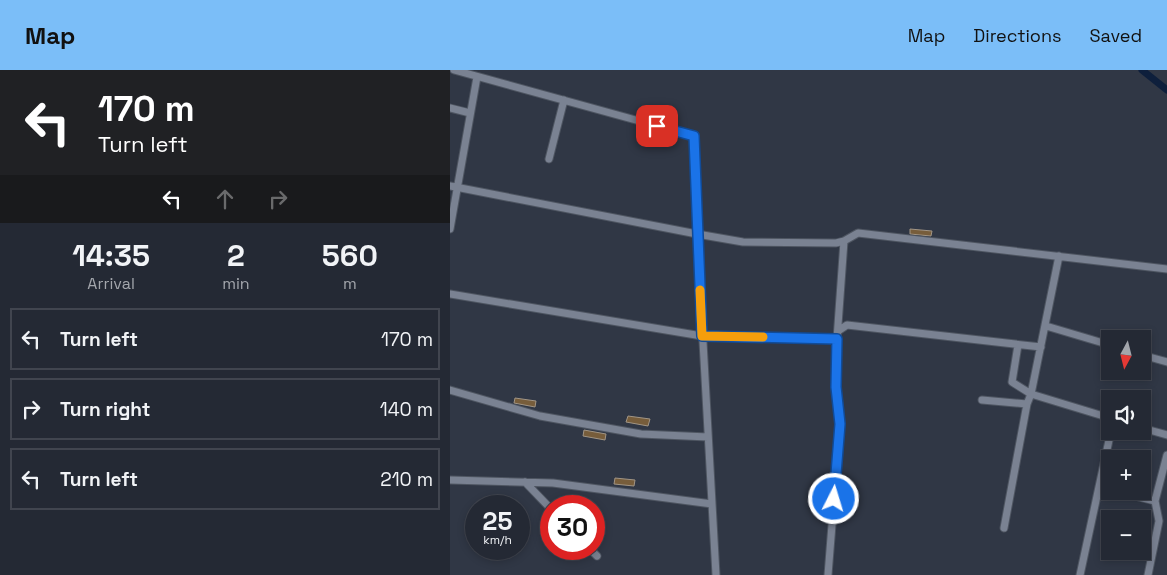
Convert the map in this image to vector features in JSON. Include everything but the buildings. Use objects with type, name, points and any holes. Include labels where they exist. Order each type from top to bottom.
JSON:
[{"type":"street","points":[[454,70],[694,136],[702,336],[716,575]]},
{"type":"street","points":[[450,229],[453,187],[477,77]]},
{"type":"street","points":[[548,159],[564,100]]},
{"type":"street","points":[[450,108],[470,113]]},
{"type":"street","points":[[453,187],[743,242],[836,243],[858,233],[1167,269]]},
{"type":"street","points":[[828,575],[840,424],[836,387],[844,241]]},
{"type":"street","points":[[1004,528],[1027,404],[1032,394],[1059,256]]},
{"type":"street","points":[[450,294],[702,336],[838,335],[847,325],[1041,347]]},
{"type":"street","points":[[1046,326],[1101,343]]},
{"type":"street","points":[[1018,345],[1012,382],[1032,394],[1101,415]]},
{"type":"street","points":[[1151,358],[1167,362]]},
{"type":"street","points":[[450,390],[540,416],[641,434],[708,437]]},
{"type":"street","points":[[982,400],[1027,404]]},
{"type":"street","points":[[1151,431],[1167,435]]},
{"type":"street","points":[[1080,575],[1109,440]]},
{"type":"street","points":[[1148,575],[1159,521],[1155,501],[1167,455]]},
{"type":"street","points":[[450,480],[553,483],[712,504]]},
{"type":"street","points":[[525,482],[540,498]]},
{"type":"street","points":[[1151,500],[1155,501]]},
{"type":"waterway","points":[[1142,70],[1167,90]]},
{"type":"slow traffic","points":[[700,290],[702,336],[763,337]]},
{"type":"route","points":[[657,126],[694,136],[702,336],[837,339],[836,387],[840,424],[834,499]]}]
